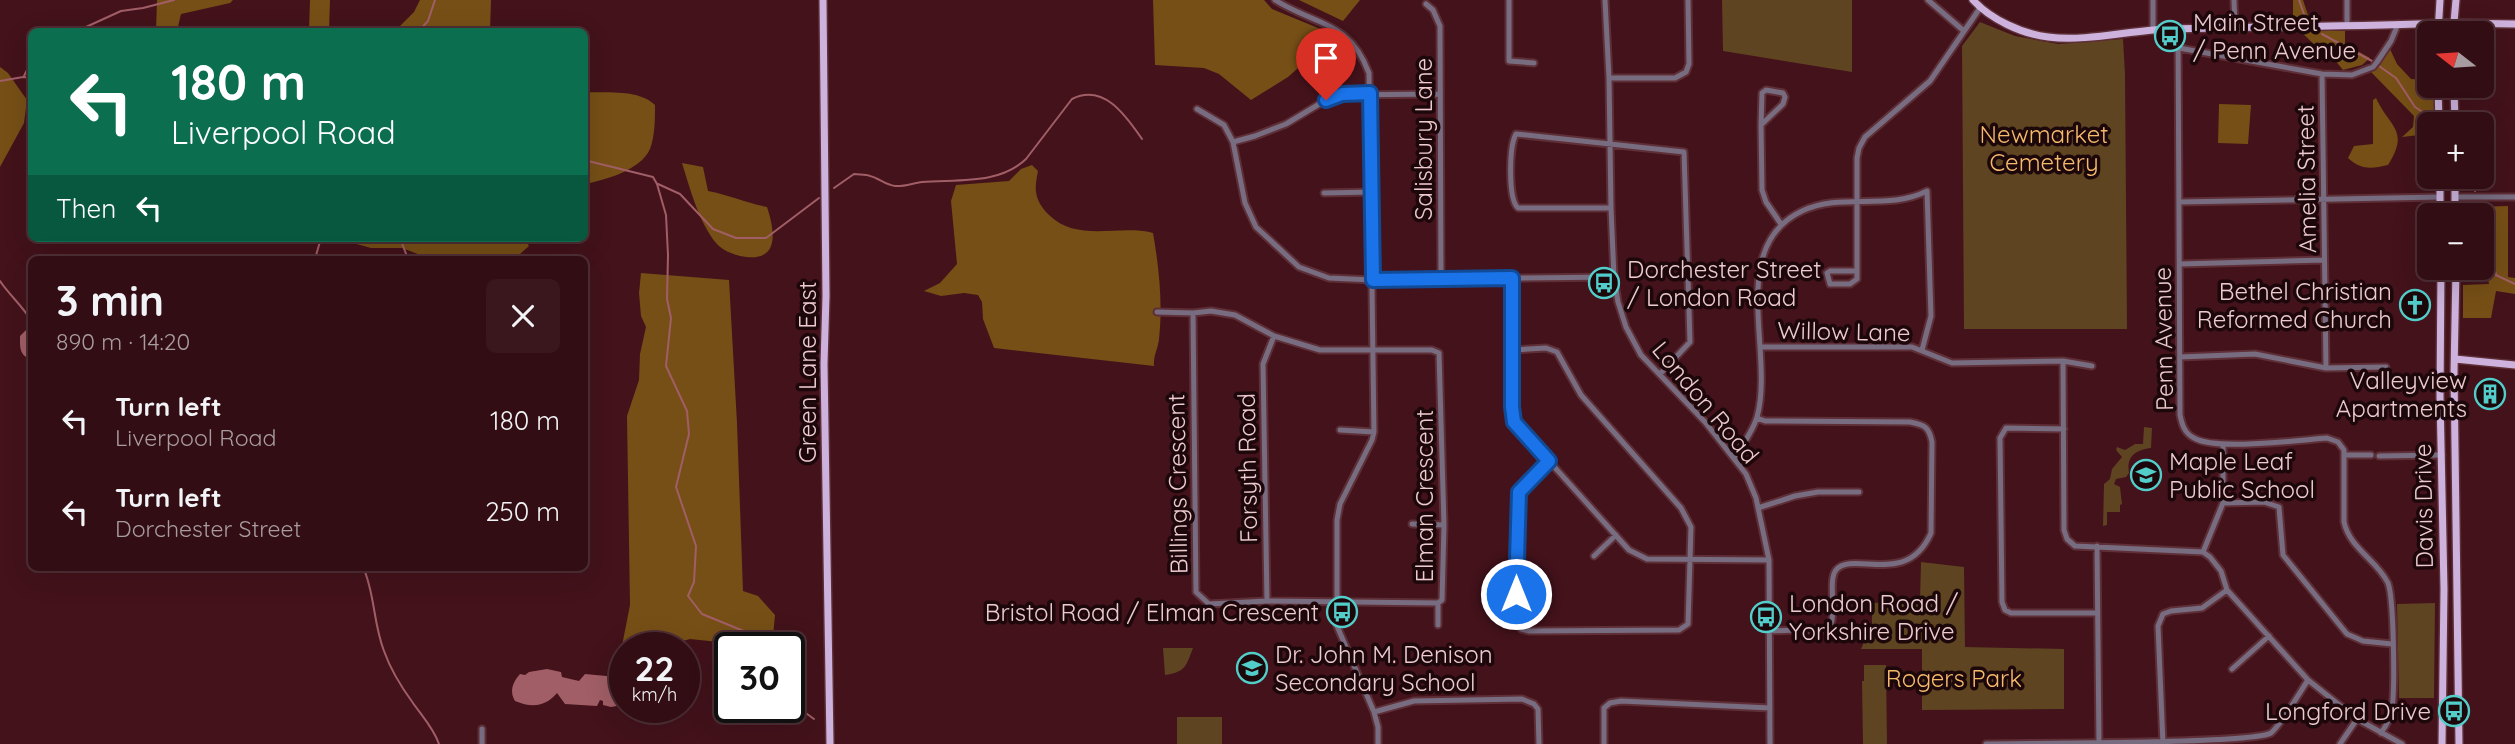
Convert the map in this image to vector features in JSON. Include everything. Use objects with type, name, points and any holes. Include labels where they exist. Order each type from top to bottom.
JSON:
[{"type":"main road","name":"Green Lane East","points":[[823,0],[827,284],[824,363],[830,744]]},
{"type":"main road","points":[[1973,0],[1980,8],[2025,32],[2049,37],[2076,38],[2178,29],[2417,24]]},
{"type":"main road","points":[[2440,0],[2446,21]]},
{"type":"main road","points":[[2448,21],[2456,0]]},
{"type":"main road","points":[[2494,24],[2515,24]]},
{"type":"main road","points":[[2440,189],[2440,203]]},
{"type":"main road","points":[[2455,189],[2455,203]]},
{"type":"main road","name":"Davis Drive","points":[[2441,280],[2442,744]]},
{"type":"main road","name":"Davis Drive","points":[[2456,280],[2459,744]]},
{"type":"main road","points":[[2455,359],[2515,365]]},
{"type":"street","points":[[1275,0],[1336,29],[1350,40],[1362,55],[1369,74],[1374,432],[1340,504],[1337,520],[1337,625],[1374,712],[1378,727],[1378,744]]},
{"type":"street","points":[[1509,0],[1509,61],[1534,62]]},
{"type":"street","name":"London Road","points":[[1605,0],[1611,208],[1614,277],[1618,302],[1626,327],[1642,355],[1734,458],[1746,474],[1758,508],[1769,560],[1770,744]]},
{"type":"street","points":[[1609,78],[1675,78],[1686,72],[1689,64],[1688,0]]},
{"type":"street","points":[[1928,0],[1964,31]]},
{"type":"street","points":[[2153,0],[2153,30]]},
{"type":"street","points":[[2234,0],[2235,27]]},
{"type":"street","points":[[2347,0],[2347,26]]},
{"type":"street","name":"Salisbury Lane","points":[[1426,4],[1433,10],[1440,26],[1441,279]]},
{"type":"street","points":[[1856,271],[1830,271],[1827,273],[1827,279],[1830,284],[1850,284],[1857,279],[1857,159],[1861,142],[1930,81],[1980,8]]},
{"type":"street","points":[[2179,48],[2322,74],[2352,75],[2373,67],[2391,41],[2398,24]]},
{"type":"street","name":"Penn Avenue","points":[[2178,29],[2180,415],[2183,428],[2196,440],[2223,444],[2327,438],[2338,442],[2344,455]]},
{"type":"street","name":"Amelia Street","points":[[2322,74],[2326,368]]},
{"type":"street","points":[[1761,125],[1783,104],[1783,93],[1766,90],[1762,93],[1761,125],[1762,190],[1766,202],[1781,224]]},
{"type":"street","points":[[1233,142],[1286,124],[1326,100],[1342,94],[1440,94]]},
{"type":"street","points":[[1197,109],[1224,125],[1233,142],[1245,203],[1256,227],[1299,267],[1329,278],[1373,280],[1614,277]]},
{"type":"street","points":[[1611,208],[1518,208],[1511,197],[1511,143],[1516,134],[1684,152],[1690,342],[1660,374]]},
{"type":"street","points":[[1734,458],[1757,418],[1760,392],[1759,267],[1769,240],[1781,224],[1803,210],[1815,206],[1906,199],[1927,191],[1931,316],[1922,350]]},
{"type":"street","points":[[1324,193],[1371,192]]},
{"type":"street","points":[[2179,202],[2440,197]]},
{"type":"street","points":[[2455,197],[2515,197]]},
{"type":"street","points":[[2180,264],[2324,260]]},
{"type":"street","points":[[1512,278],[1514,422],[1629,550],[1647,559],[1769,560]]},
{"type":"street","points":[[1157,312],[1211,311],[1235,315],[1273,336],[1320,350],[1373,351]]},
{"type":"street","name":"Billings Crescent","points":[[1192,313],[1196,592],[1209,604],[1338,601]]},
{"type":"street","name":"Forsyth Road","points":[[1267,601],[1263,364],[1273,336]]},
{"type":"street","name":"Willow Lane","points":[[1760,347],[1912,347],[1952,363],[2063,361],[2092,366]]},
{"type":"street","points":[[1513,350],[1546,348],[1557,352],[1581,395],[1681,508],[1691,527],[1688,624],[1679,630],[1521,629],[1516,618],[1517,500],[1519,492],[1549,461]]},
{"type":"street","name":"Elman Crescent","points":[[1338,601],[1438,603],[1442,600],[1444,525],[1440,353],[1432,350],[1373,351]]},
{"type":"street","points":[[2180,357],[2255,354],[2326,368],[2386,367]]},
{"type":"street","points":[[2440,359],[2455,359]]},
{"type":"street","points":[[2063,361],[2064,530],[2067,539],[2075,546],[2203,552],[2221,571],[2227,590],[2308,680],[2357,719],[2402,744]]},
{"type":"street","points":[[1757,418],[1765,421],[1910,422],[1924,425],[1932,442],[1931,533],[1925,546],[1916,555],[1894,564],[1848,565],[1834,571],[1832,579],[1835,614],[1831,624],[1823,629],[1769,631]]},
{"type":"street","points":[[2064,429],[2006,428],[2000,438],[2002,602],[2005,610],[2011,613],[2097,613]]},
{"type":"street","points":[[1340,429],[1374,432]]},
{"type":"street","points":[[2203,552],[2223,503],[2223,444]]},
{"type":"street","points":[[2371,455],[2344,455],[2344,522],[2353,543],[2387,582],[2392,600],[2392,709],[2381,733]]},
{"type":"street","points":[[2379,456],[2442,455]]},
{"type":"street","points":[[1758,508],[1818,492],[1859,492]]},
{"type":"street","points":[[2223,503],[2264,502],[2279,507],[2283,555],[2347,634],[2363,641],[2392,644]]},
{"type":"street","points":[[1412,524],[1444,525]]},
{"type":"street","points":[[1594,556],[1616,535]]},
{"type":"street","points":[[2097,546],[2099,744]]},
{"type":"street","points":[[2163,744],[2158,626],[2163,614],[2202,608],[2227,590]]},
{"type":"street","points":[[1438,603],[1438,625]]},
{"type":"street","points":[[2232,669],[2269,636]]},
{"type":"street","points":[[1986,744],[2163,744],[2255,740],[2270,734],[2308,680]]},
{"type":"street","points":[[1374,712],[1414,701],[1522,699],[1534,704],[1538,709],[1539,744]]},
{"type":"street","points":[[1604,744],[1604,708],[1610,703],[1621,701],[1770,708]]},
{"type":"street","points":[[2340,744],[2357,719]]},
{"type":"street","points":[[482,729],[482,744]]},
{"type":"green space","points":[[1722,0],[1852,0],[1852,72],[1723,51]]},
{"type":"green space","name":"Newmarket Cemetery","points":[[1980,22],[2015,36],[2058,44],[2123,39],[2127,329],[1964,329],[1962,46]]},
{"type":"green space","points":[[2144,427],[2152,428],[2151,448],[2133,455],[2129,462],[2129,473],[2126,477],[2116,479],[2114,484],[2120,487],[2120,512],[2107,512],[2107,525],[2103,526],[2104,484],[2110,479],[2112,469],[2122,457],[2116,450],[2117,447],[2125,450],[2135,444],[2143,444]]},
{"type":"green space","name":"Rogers Park","points":[[1921,562],[1964,567],[1965,647],[2064,649],[2064,709],[1922,710],[1922,649],[1861,649],[1872,624],[1872,603],[1920,601]]},
{"type":"green space","points":[[2435,603],[2434,698],[2399,698],[2397,604]]},
{"type":"green space","points":[[1163,648],[1193,648],[1181,670],[1165,675]]},
{"type":"green space","points":[[1864,665],[1886,665],[1887,744],[1863,744]]},
{"type":"green space","points":[[1177,717],[1222,717],[1222,744],[1177,744]]},
{"type":"shaded area","points":[[157,0],[233,0],[230,3],[181,14],[178,28],[156,28]]},
{"type":"shaded area","points":[[310,0],[330,0],[329,28],[309,28]]},
{"type":"shaded area","points":[[420,0],[491,0],[490,28],[398,28],[414,12]]},
{"type":"shaded area","points":[[1153,0],[1264,0],[1272,9],[1335,35],[1288,77],[1251,100],[1219,74],[1204,68],[1155,65]]},
{"type":"shaded area","points":[[1299,0],[1360,0],[1343,21]]},
{"type":"shaded area","points":[[2293,0],[2303,0],[2309,18],[2293,17]]},
{"type":"shaded area","points":[[2300,31],[2345,31],[2345,44],[2370,58],[2362,65],[2343,70],[2334,59]]},
{"type":"shaded area","points":[[2390,49],[2397,64],[2411,79],[2417,79],[2417,98],[2437,98],[2436,112],[2417,112],[2417,135],[2402,137],[2413,127],[2414,116],[2371,72]]},
{"type":"shaded area","points":[[0,67],[8,73],[27,100],[24,123],[0,167]]},
{"type":"shaded area","points":[[588,92],[631,94],[648,100],[655,105],[650,149],[639,163],[602,180],[588,183]]},
{"type":"shaded area","points":[[2376,98],[2396,130],[2397,144],[2388,165],[2366,168],[2348,158],[2354,146],[2373,144],[2373,100]]},
{"type":"shaded area","points":[[2219,104],[2251,105],[2248,144],[2218,143]]},
{"type":"shaded area","points":[[682,163],[703,167],[708,191],[767,207],[773,236],[768,251],[762,256],[740,256],[718,245],[700,215]]},
{"type":"shaded area","points":[[1032,165],[1038,171],[1036,189],[1039,202],[1049,215],[1060,223],[1085,231],[1153,233],[1161,312],[1154,366],[994,348],[983,319],[982,302],[978,295],[964,293],[941,296],[924,291],[940,283],[957,264],[951,201],[956,185],[1009,181],[1021,169]]},
{"type":"shaded area","points":[[2494,206],[2508,206],[2508,277],[2515,278],[2515,294],[2496,291],[2491,318],[2463,318],[2463,285],[2489,284],[2488,280],[2494,280]]},
{"type":"shaded area","points":[[349,242],[526,242],[529,246],[520,254],[494,256],[423,256],[402,248],[371,248]]},
{"type":"shaded area","points":[[641,273],[729,280],[743,591],[758,596],[775,615],[773,632],[714,632],[714,642],[700,640],[700,632],[625,632],[630,605],[627,416],[639,380],[640,354],[646,327],[641,316]]},
{"type":"shaded area","points":[[28,328],[28,358],[22,353],[20,336]]},
{"type":"shaded area","points":[[547,669],[561,672],[562,677],[579,681],[585,674],[609,676],[609,706],[603,705],[600,700],[597,706],[565,704],[557,693],[538,705],[515,701],[512,694],[515,680],[520,674]]},
{"type":"waterway","points":[[84,28],[121,11],[174,0]]},
{"type":"waterway","points":[[422,28],[428,21],[435,0]]},
{"type":"waterway","points":[[2299,0],[2305,17]]},
{"type":"waterway","points":[[2322,34],[2372,61]]},
{"type":"waterway","points":[[2379,66],[2396,78],[2415,107],[2422,112]]},
{"type":"waterway","points":[[24,76],[28,68]]},
{"type":"waterway","points":[[0,81],[28,78]]},
{"type":"waterway","points":[[834,188],[854,174],[868,175],[898,186],[977,179],[1003,173],[1026,159],[1072,99],[1084,95],[1094,95],[1113,104],[1142,139]]},
{"type":"waterway","points":[[588,161],[653,177],[657,184],[666,215],[668,255],[667,299],[671,318],[666,366],[687,411],[689,434],[676,487],[696,546],[694,582],[688,596],[702,614],[746,632]]},
{"type":"waterway","points":[[658,184],[680,194],[713,229],[736,238],[766,238],[819,198]]},
{"type":"waterway","points":[[316,256],[320,242]]},
{"type":"waterway","points":[[402,242],[407,256]]},
{"type":"waterway","points":[[2494,266],[2496,275],[2515,284]]},
{"type":"waterway","points":[[0,281],[28,316]]},
{"type":"waterway","points":[[364,571],[380,640],[387,658],[439,744]]},
{"type":"waterway","points":[[805,712],[814,719]]},
{"type":"place","name":"Main Street / Penn Avenue","points":[[2170,36]]},
{"type":"place","name":"Dorchester Street / London Road","points":[[1604,283]]},
{"type":"place","name":"Bethel Christian Reformed Church","points":[[2415,305]]},
{"type":"place","name":"Valleyview Apartments","points":[[2490,394]]},
{"type":"place","name":"Maple Leaf Public School","points":[[2146,475]]},
{"type":"place","name":"Bristol Road / Elman Crescent","points":[[1342,612]]},
{"type":"place","name":"London Road / Yorkshire Drive","points":[[1766,617]]},
{"type":"place","name":"Dr. John M. Denison Secondary School","points":[[1252,668]]},
{"type":"place","name":"Longford Drive","points":[[2454,711]]},
{"type":"route","points":[[1326,100],[1342,94],[1370,93],[1373,280],[1512,278],[1514,422],[1549,461],[1519,492],[1517,500],[1516,594]]}]
